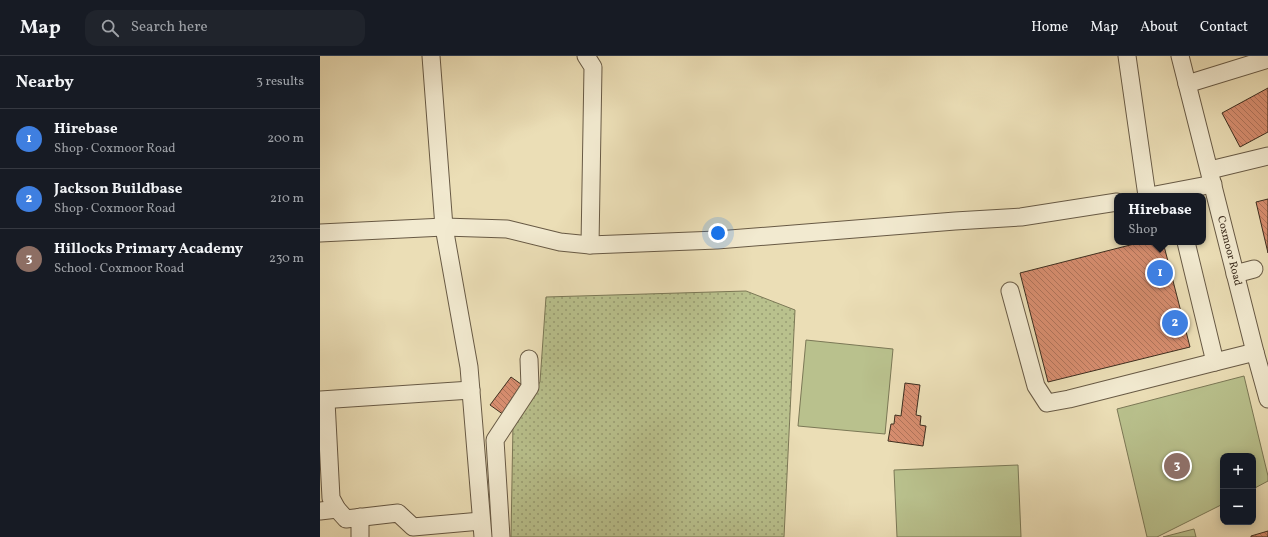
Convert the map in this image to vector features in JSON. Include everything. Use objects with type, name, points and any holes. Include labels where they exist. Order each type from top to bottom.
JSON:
[{"type":"street","points":[[431,56],[444,227],[469,367],[471,390],[482,529],[413,527],[398,514],[346,519],[337,509],[331,498],[323,400],[471,390]]},
{"type":"street","points":[[586,56],[593,67],[590,245]]},
{"type":"street","points":[[1127,56],[1147,193]]},
{"type":"street","name":"Coxmoor Road","points":[[1180,56],[1255,352],[1265,374],[1268,399]]},
{"type":"street","points":[[1187,84],[1268,59]]},
{"type":"street","points":[[1160,193],[1211,177],[1268,156]]},
{"type":"street","points":[[320,233],[444,227],[507,229],[560,242],[590,245],[716,240],[1021,217],[1114,202]]},
{"type":"street","points":[[1187,245],[1215,362]]},
{"type":"street","points":[[1235,274],[1254,269]]},
{"type":"street","points":[[1010,291],[1036,386],[1046,403],[1069,399],[1255,352]]},
{"type":"street","points":[[501,537],[495,440],[530,387],[529,360]]},
{"type":"street","points":[[320,510],[337,509]]},
{"type":"street","points":[[360,518],[360,537]]},
{"type":"green space","points":[[746,291],[795,310],[784,537],[511,537],[513,423],[540,382],[546,297]]},
{"type":"green space","points":[[806,340],[893,349],[885,434],[798,426]]},
{"type":"green space","points":[[1244,376],[1268,481],[1256,487],[1256,453],[1220,453],[1220,506],[1157,537],[1147,537],[1117,409]]},
{"type":"green space","points":[[1018,465],[1021,537],[897,537],[894,470]]},
{"type":"green space","points":[[1194,529],[1196,537],[1163,537]]},
{"type":"building","points":[[1268,88],[1268,132],[1240,147],[1222,113]]},
{"type":"building","points":[[1268,199],[1268,253],[1256,202]]},
{"type":"building","points":[[1130,245],[1164,245],[1190,347],[1048,382],[1020,273]]},
{"type":"building","points":[[511,377],[525,387],[504,415],[490,405]]},
{"type":"building","points":[[905,383],[920,385],[916,415],[921,416],[920,425],[926,426],[923,446],[888,441],[891,424],[894,424],[895,415],[901,416]]},
{"type":"building","points":[[1268,531],[1268,537],[1251,537],[1251,536]]},
{"type":"place","name":"Hirebase","points":[[1160,273]]},
{"type":"place","name":"Jackson Buildbase","points":[[1175,323]]},
{"type":"place","name":"Hillocks Primary Academy","points":[[1177,466]]}]
